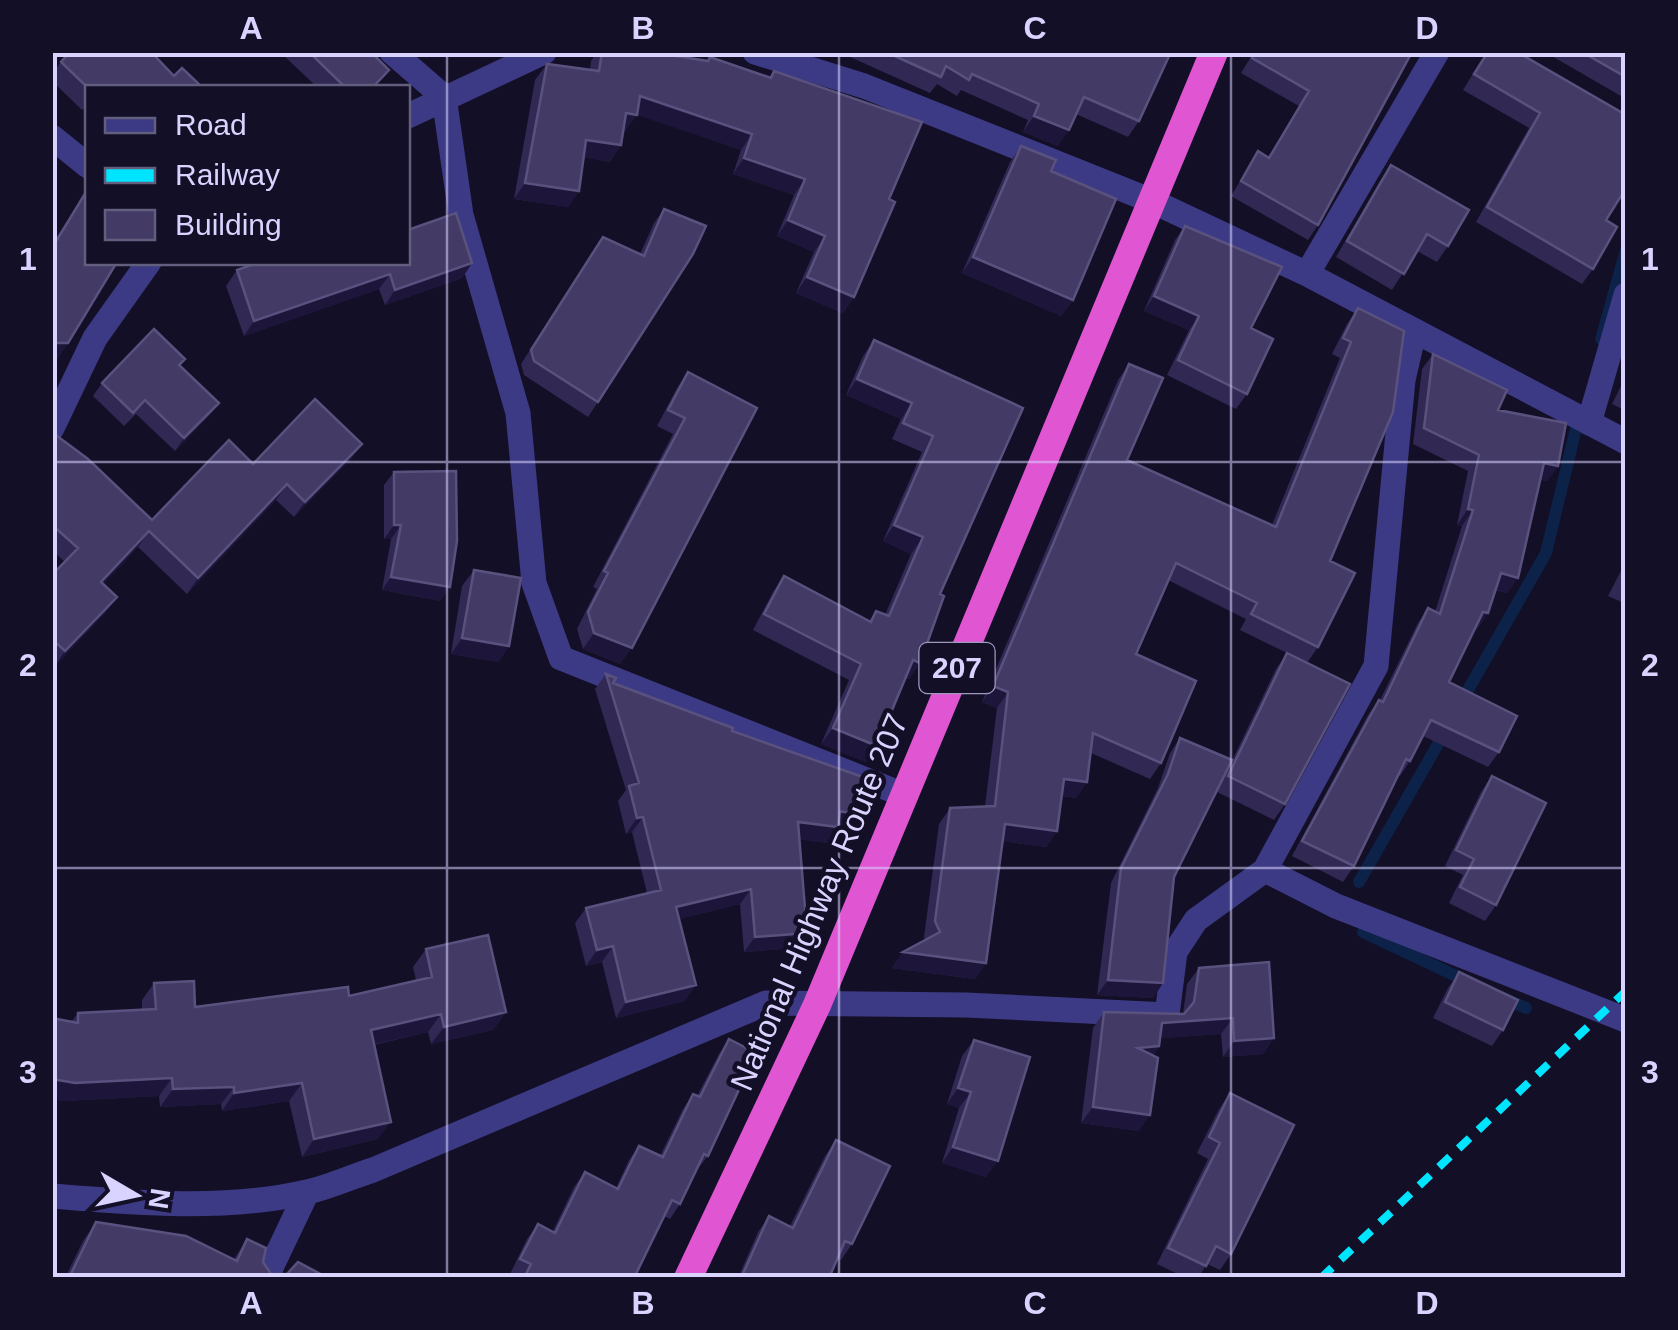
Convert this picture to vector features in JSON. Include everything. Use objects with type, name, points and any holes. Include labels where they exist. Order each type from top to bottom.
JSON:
[{"type":"highway","name":"National Highway Route 207","points":[[688,1278],[817,1005],[1214,52]]},
{"type":"street","points":[[392,52],[444,97],[462,215],[518,413],[534,583],[560,658],[904,795]]},
{"type":"street","points":[[410,115],[544,52]]},
{"type":"street","points":[[755,52],[864,86],[1152,202],[1307,274],[1626,442]]},
{"type":"street","points":[[1307,274],[1437,52]]},
{"type":"street","points":[[52,137],[85,164]]},
{"type":"street","points":[[52,428],[95,338],[148,265]]},
{"type":"street","points":[[1577,418],[1626,295]]},
{"type":"street","points":[[52,1196],[128,1202],[240,1202],[308,1192],[373,1170],[766,1003],[966,1005],[1167,1015],[1176,952],[1196,920],[1264,870],[1376,666],[1403,380],[1414,332]]},
{"type":"street","points":[[1264,870],[1336,906],[1626,1020]]},
{"type":"street","points":[[266,1278],[308,1192]]},
{"type":"building","points":[[70,52],[151,52],[174,76],[182,68],[200,85],[85,85],[61,62]]},
{"type":"building","points":[[309,52],[371,52],[389,70],[375,85],[343,85]]},
{"type":"building","points":[[602,52],[651,52],[708,61],[710,57],[771,78],[774,71],[922,122],[889,199],[895,202],[854,297],[807,277],[825,236],[788,220],[805,179],[744,158],[752,134],[640,96],[637,115],[626,113],[621,145],[586,140],[579,191],[525,183],[547,64],[599,71]]},
{"type":"building","points":[[886,52],[1170,54],[1139,121],[1084,97],[1069,130],[1034,116],[1039,104],[972,74],[969,80],[946,66],[941,77]]},
{"type":"building","points":[[1255,52],[1412,52],[1318,225],[1241,181],[1258,151],[1269,158],[1309,91],[1252,58]]},
{"type":"building","points":[[1488,52],[1517,52],[1626,115],[1626,188],[1606,220],[1617,227],[1593,269],[1487,207],[1540,113],[1474,74]]},
{"type":"building","points":[[1582,52],[1626,52],[1626,77]]},
{"type":"building","points":[[1021,146],[1056,160],[1051,171],[1116,199],[1073,300],[973,257]]},
{"type":"building","points":[[1391,165],[1469,210],[1448,246],[1427,234],[1404,274],[1347,241]]},
{"type":"building","points":[[85,194],[85,265],[115,265],[68,343],[52,342],[52,248]]},
{"type":"building","points":[[664,209],[706,226],[693,254],[598,402],[534,361],[531,350],[603,237],[644,256]]},
{"type":"building","points":[[456,213],[472,263],[395,290],[390,274],[254,321],[237,270],[251,265],[410,265],[410,229]]},
{"type":"building","points":[[1185,226],[1282,267],[1251,328],[1273,339],[1247,394],[1178,360],[1199,316],[1154,296]]},
{"type":"building","points":[[1358,308],[1404,331],[1393,412],[1330,561],[1355,573],[1318,647],[1251,614],[1257,603],[1176,563],[1136,654],[1196,681],[1161,763],[1093,733],[1087,782],[1064,779],[1057,831],[1005,824],[986,963],[903,952],[940,932],[935,921],[950,808],[995,806],[1008,692],[993,686],[1129,364],[1163,378],[1127,460],[1276,527],[1351,342],[1343,338]]},
{"type":"building","points":[[154,329],[185,359],[179,365],[219,403],[184,438],[145,400],[133,413],[102,383]]},
{"type":"building","points":[[874,340],[1023,408],[940,594],[944,596],[920,663],[913,660],[877,746],[833,728],[861,664],[764,614],[784,576],[871,622],[876,611],[889,616],[923,537],[894,525],[933,436],[903,423],[912,403],[857,379]]},
{"type":"building","points":[[1433,354],[1507,390],[1498,410],[1566,423],[1558,466],[1544,463],[1518,578],[1501,573],[1488,613],[1483,612],[1449,682],[1517,716],[1499,752],[1431,720],[1410,761],[1406,759],[1354,866],[1302,841],[1379,700],[1383,702],[1428,608],[1440,614],[1473,510],[1468,509],[1479,455],[1424,428]]},
{"type":"building","points":[[688,372],[757,408],[632,648],[594,633],[588,612],[608,573],[604,571],[685,418],[668,410]]},
{"type":"building","points":[[315,399],[362,444],[305,502],[287,484],[198,578],[149,531],[101,582],[117,597],[65,651],[52,639],[52,575],[78,548],[52,525],[53,433],[88,459],[152,520],[229,440],[253,464]]},
{"type":"building","points":[[456,471],[457,541],[450,587],[391,577],[401,525],[394,525],[394,472]]},
{"type":"building","points":[[474,570],[521,578],[509,646],[462,638]]},
{"type":"building","points":[[1287,653],[1350,684],[1285,804],[1228,776]]},
{"type":"building","points":[[606,674],[616,678],[613,683],[733,728],[732,731],[877,782],[864,817],[840,811],[838,827],[798,822],[807,933],[755,937],[751,889],[676,907],[696,985],[626,1002],[613,946],[597,950],[586,908],[661,890],[643,817],[637,818],[629,786],[639,783]]},
{"type":"building","points":[[1180,738],[1232,760],[1174,877],[1163,983],[1108,980],[1121,868],[1168,774]]},
{"type":"building","points":[[1492,776],[1546,803],[1496,905],[1460,887],[1474,859],[1456,850]]},
{"type":"building","points":[[488,935],[506,1012],[444,1027],[441,1014],[371,1030],[391,1122],[314,1139],[302,1083],[234,1093],[234,1087],[173,1089],[172,1078],[75,1083],[52,1079],[52,1018],[78,1023],[78,1013],[156,1009],[154,983],[194,981],[195,1007],[348,987],[349,996],[432,977],[426,949]]},
{"type":"building","points":[[1269,962],[1274,1038],[1234,1041],[1233,1018],[1162,1023],[1159,1046],[1138,1048],[1158,1058],[1150,1115],[1093,1107],[1104,1012],[1184,1014],[1194,1002],[1199,968]]},
{"type":"building","points":[[1459,972],[1518,1000],[1503,1030],[1445,1002]]},
{"type":"building","points":[[729,1039],[756,1053],[708,1156],[704,1154],[680,1204],[672,1200],[634,1278],[524,1278],[531,1264],[520,1259],[538,1224],[555,1233],[585,1172],[618,1189],[639,1146],[663,1157],[693,1094],[700,1097]]},
{"type":"building","points":[[974,1040],[1030,1057],[998,1161],[953,1147],[971,1092],[958,1088]]},
{"type":"building","points":[[1230,1093],[1294,1125],[1231,1254],[1216,1246],[1206,1266],[1168,1248],[1220,1143],[1209,1137]]},
{"type":"building","points":[[836,1140],[890,1166],[852,1244],[845,1241],[829,1278],[741,1278],[769,1216],[793,1228]]},
{"type":"building","points":[[96,1222],[186,1236],[237,1261],[247,1239],[266,1248],[263,1262],[271,1274],[287,1274],[298,1262],[328,1278],[69,1278]]},
{"type":"waterway","points":[[1601,339],[1626,250]]},
{"type":"waterway","points":[[1460,704],[1546,553],[1579,416]]},
{"type":"waterway","points":[[1359,882],[1446,730]]},
{"type":"waterway","points":[[1363,932],[1469,982]]},
{"type":"waterway","points":[[1501,997],[1526,1008]]},
{"type":"railway","points":[[1321,1278],[1626,991]]}]
